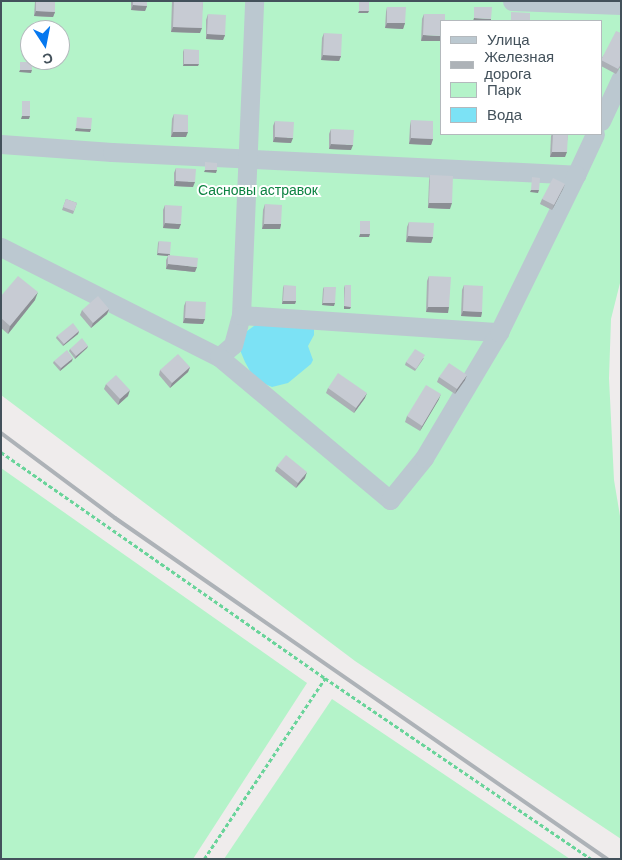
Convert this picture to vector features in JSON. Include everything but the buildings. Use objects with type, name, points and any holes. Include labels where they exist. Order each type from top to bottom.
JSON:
[{"type":"lane","points":[[219,357],[233,345],[241,315],[254,1]]},
{"type":"lane","points":[[512,1],[621,5]]},
{"type":"lane","points":[[602,119],[621,78]]},
{"type":"lane","points":[[1,247],[219,357],[390,500],[424,458],[499,332],[595,135]]},
{"type":"lane","points":[[1,144],[576,175]]},
{"type":"lane","points":[[241,315],[499,332]]},
{"type":"path","points":[[1,452],[325,678],[591,859]]},
{"type":"path","points":[[204,859],[325,678]]},
{"type":"green space","name":"Сасновы астравок","points":[[1,1],[621,1],[621,279],[611,319],[609,378],[614,480],[621,522],[621,839],[355,661],[1,395]]},
{"type":"green space","points":[[1,468],[307,683],[193,859],[1,859]]},
{"type":"green space","points":[[332,699],[570,859],[224,859]]},
{"type":"water","points":[[258,323],[314,327],[314,335],[308,346],[313,360],[311,364],[288,383],[272,387],[265,384],[251,373],[245,362],[240,350],[243,334]]},
{"type":"railway","points":[[1,433],[115,518],[607,859]]}]
